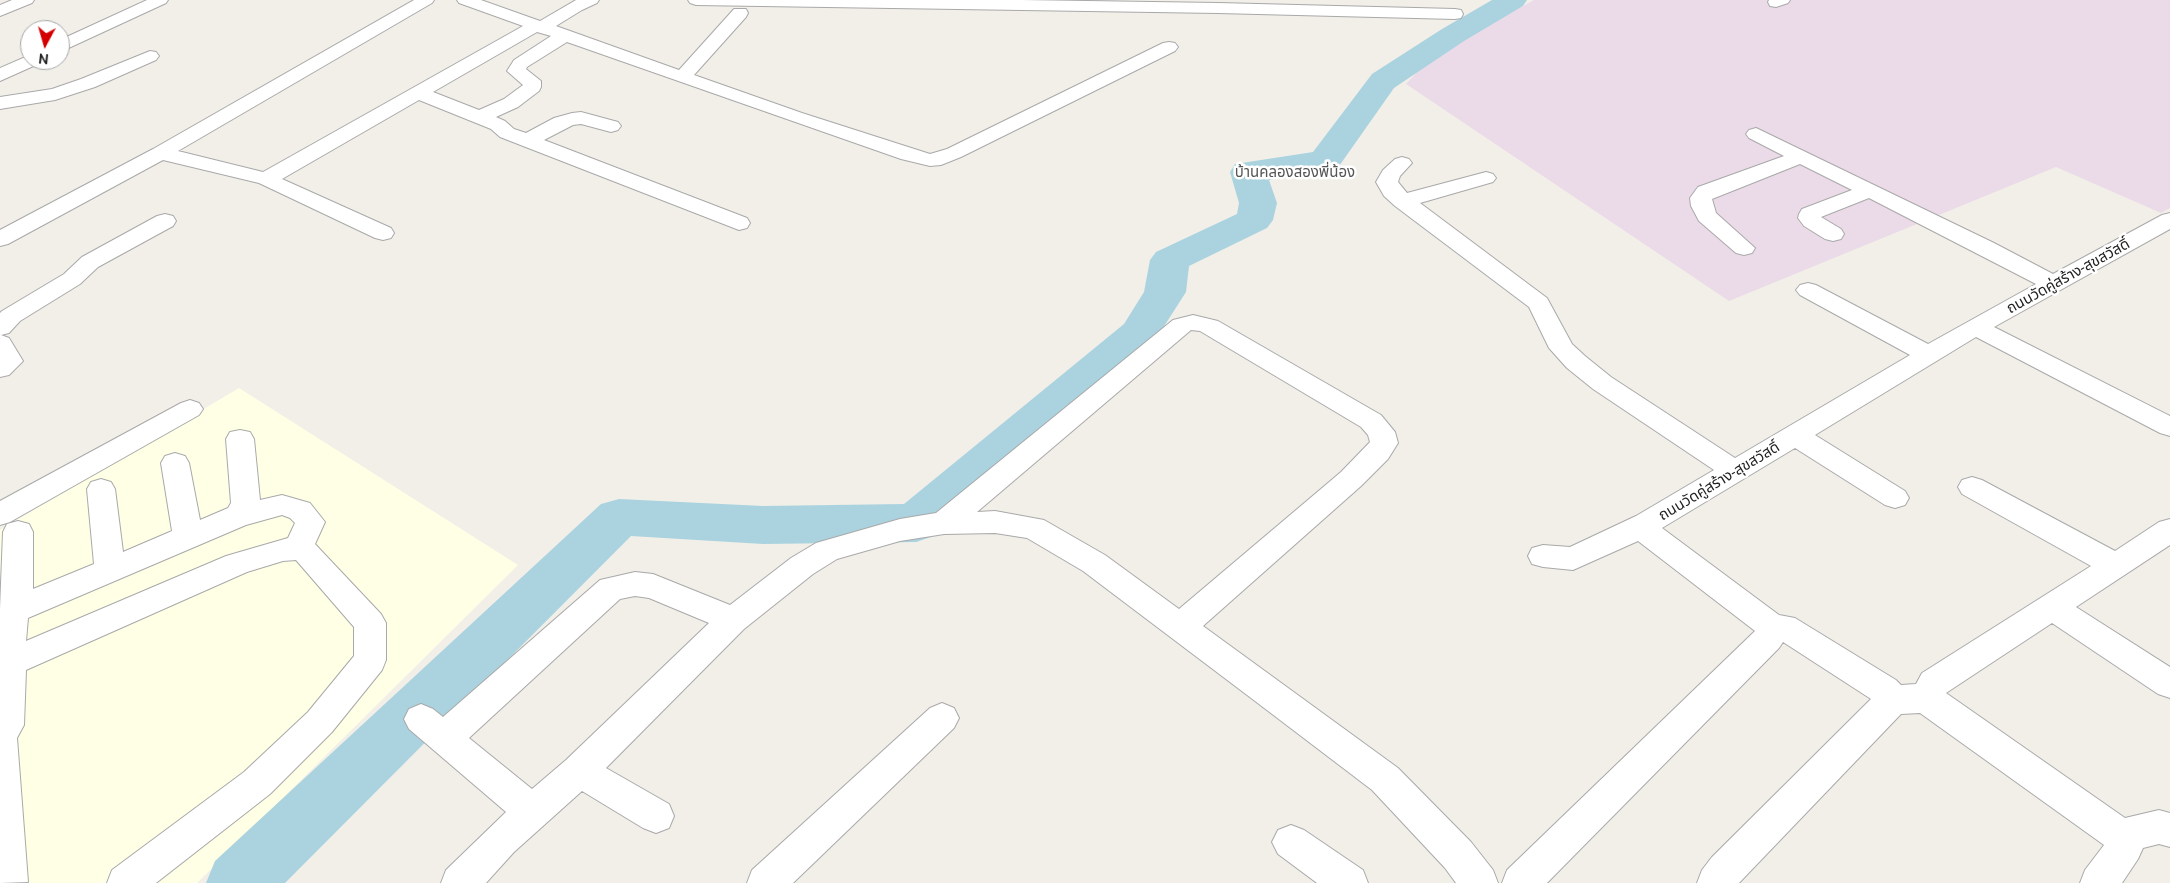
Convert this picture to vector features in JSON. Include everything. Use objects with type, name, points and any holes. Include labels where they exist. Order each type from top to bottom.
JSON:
[{"type":"street","points":[[0,11],[26,0]]},
{"type":"street","points":[[70,42],[160,0]]},
{"type":"street","points":[[0,238],[160,152],[426,0]]},
{"type":"street","points":[[465,0],[919,159],[941,159],[1169,47]]},
{"type":"street","points":[[266,179],[576,6],[591,0]]},
{"type":"street","points":[[696,0],[1218,8],[1455,14]]},
{"type":"street","points":[[689,78],[740,13]]},
{"type":"street","points":[[480,117],[510,103],[532,87],[532,81],[516,71],[520,64],[564,36]]},
{"type":"street","points":[[689,78],[727,52]]},
{"type":"street","points":[[0,103],[55,94],[88,83],[150,56]]},
{"type":"street","points":[[0,75],[20,66]]},
{"type":"street","points":[[419,93],[498,125],[507,133],[739,223]]},
{"type":"street","points":[[529,140],[572,118],[581,118],[611,126]]},
{"type":"street","points":[[1756,134],[1986,248],[2054,284]]},
{"type":"street","points":[[160,152],[266,179],[383,233]]},
{"type":"street","points":[[1744,248],[1707,216],[1702,206],[1701,198],[1706,192],[1800,157]]},
{"type":"street","points":[[1402,163],[1390,174],[1387,182],[1403,201],[1539,303],[1562,348],[1576,362],[1602,382],[1735,471]]},
{"type":"street","points":[[1403,201],[1486,178]]},
{"type":"street","points":[[1833,234],[1812,222],[1809,218],[1810,214],[1869,191]]},
{"type":"street","name":"ถนนวัดคู่สร้าง-สุขสวัสดิ์","points":[[2121,836],[1910,699],[1884,690],[1784,627],[1774,628],[1650,536],[1646,524],[1975,327],[2170,220]]},
{"type":"street","points":[[0,328],[11,316],[72,279],[90,262],[165,221]]},
{"type":"street","points":[[1808,290],[1929,355]]},
{"type":"street","points":[[944,523],[1182,325],[1193,322],[1210,326],[1371,421],[1381,432],[1384,443],[1378,452],[1351,479],[1180,627]]},
{"type":"street","points":[[1975,327],[2170,427]]},
{"type":"street","points":[[0,343],[10,361],[0,369]]},
{"type":"street","points":[[17,610],[9,523],[190,409]]},
{"type":"street","points":[[1795,435],[1895,498]]},
{"type":"street","points":[[238,516],[246,505],[240,439]]},
{"type":"street","points":[[175,463],[188,537]]},
{"type":"street","points":[[1972,487],[2115,565]]},
{"type":"street","points":[[101,489],[110,570]]},
{"type":"street","points":[[9,882],[0,737],[7,725],[11,618],[17,610],[238,516],[282,505],[300,510],[310,522],[298,549]]},
{"type":"street","points":[[460,883],[531,811],[579,770],[733,620],[802,566],[827,551],[900,530],[944,523],[995,522],[1034,528],[1094,563],[1180,627],[1385,780],[1458,855],[1479,883]]},
{"type":"street","points":[[1543,556],[1573,559],[1646,524]]},
{"type":"street","points":[[1716,883],[1726,870],[1910,699],[2170,530]]},
{"type":"street","points":[[9,663],[236,564],[283,550],[298,549],[306,552],[370,623],[370,660],[320,722],[258,783],[126,883]]},
{"type":"street","points":[[531,811],[432,728],[611,589],[635,584],[652,586],[733,620]]},
{"type":"street","points":[[2052,606],[2170,684]]},
{"type":"street","points":[[1521,883],[1768,639],[1774,628]]},
{"type":"street","points":[[766,883],[942,718]]},
{"type":"street","points":[[579,770],[656,816]]},
{"type":"street","points":[[2099,883],[2125,848],[2121,836],[2159,828],[2170,830]]},
{"type":"street","points":[[1291,842],[1350,883]]},
{"type":"shaded area","points":[[1534,0],[2170,0],[2170,208],[2161,213],[2056,167],[1729,301],[1406,84],[1429,59]]},
{"type":"shaded area","points":[[239,388],[518,565],[197,883],[0,883],[0,530]]},
{"type":"waterway","points":[[239,883],[619,517],[763,525],[916,523],[965,479],[1139,333],[1165,292],[1170,260],[1254,220],[1258,203],[1248,172],[1324,161],[1383,81],[1453,35],[1513,0]]},
{"type":"district","name":"บ้านคลองสองพี่น้อง","points":[[1295,172]]}]
